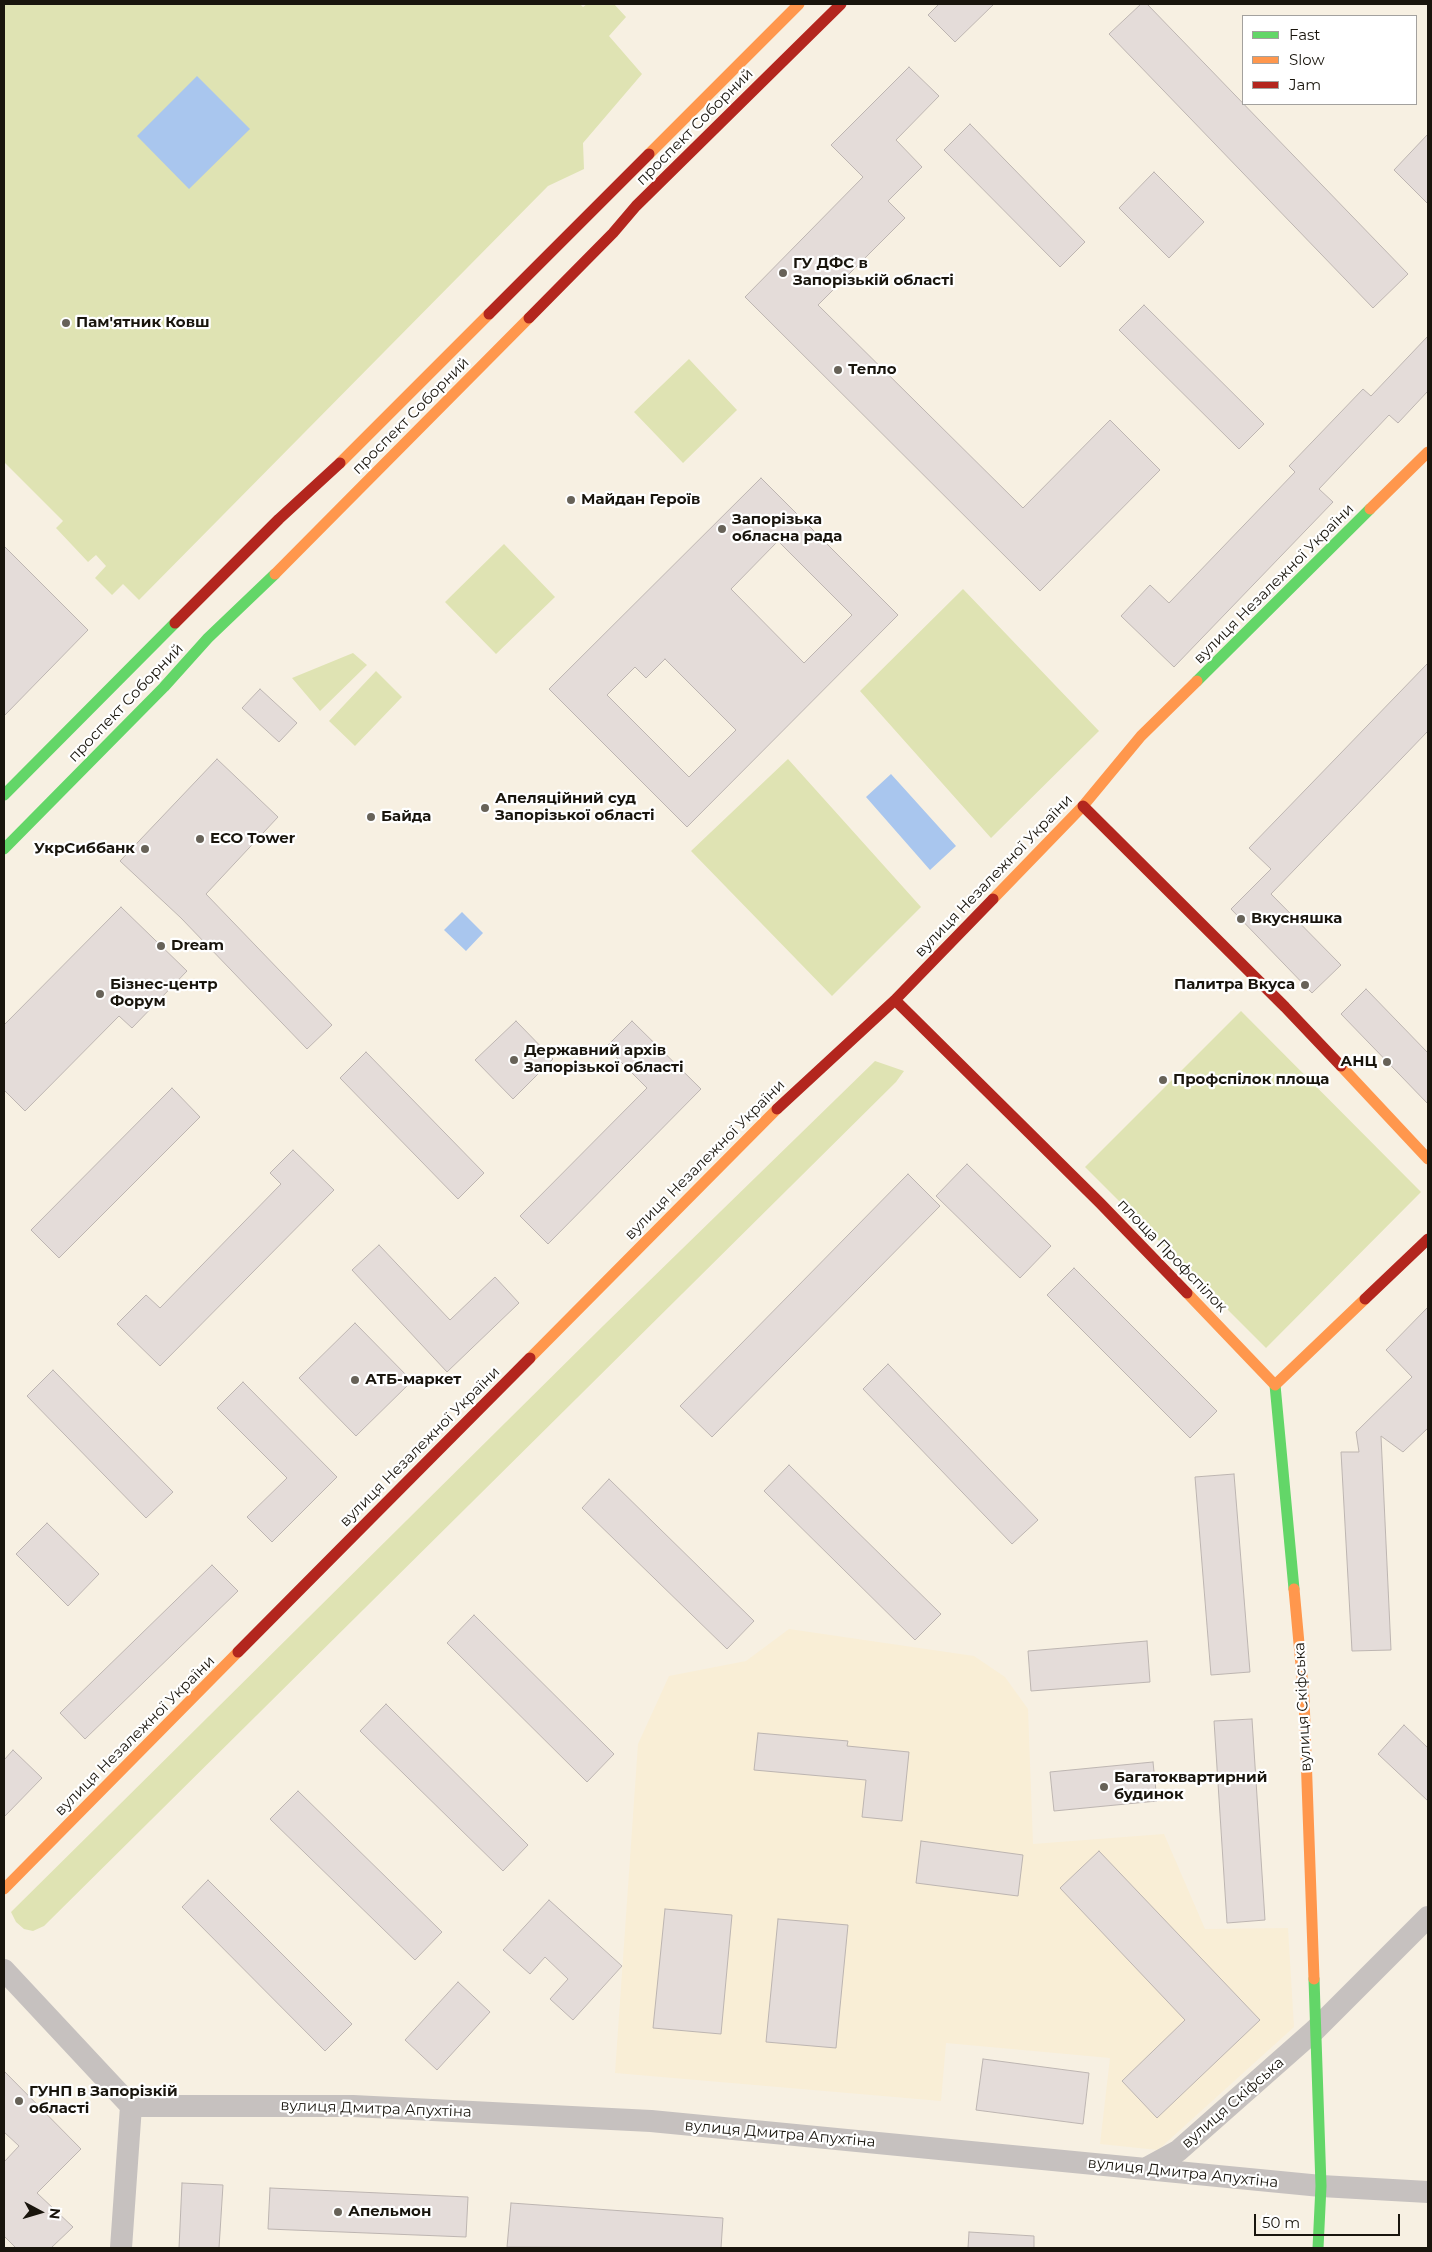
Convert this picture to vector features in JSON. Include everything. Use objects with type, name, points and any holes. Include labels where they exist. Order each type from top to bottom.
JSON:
[{"type":"street","name":"проспект Соборний","points":[[4,795],[150,656],[279,519],[362,442],[799,4]]},
{"type":"street","name":"проспект Соборний","points":[[4,849],[167,676],[311,538],[613,233],[636,206],[841,4]]},
{"type":"street","points":[[558,246],[590,235],[613,233]]},
{"type":"street","name":"вулиця Незалежної України","points":[[4,1890],[766,1119],[895,1000],[1083,806],[1141,736],[1428,452]]},
{"type":"street","points":[[1083,806],[1295,1018],[1428,1158]]},
{"type":"street","name":"площа Профспілок","points":[[895,1000],[1100,1203],[1275,1385]]},
{"type":"street","points":[[1275,1385],[1428,1239]]},
{"type":"street","name":"вулиця Скіфська","points":[[1275,1385],[1304,1698],[1321,2186],[1318,2248]]},
{"type":"street","name":"вулиця Скіфська","points":[[1145,2169],[1178,2152],[1315,2030],[1428,1918]]},
{"type":"street","points":[[4,1970],[130,2106],[120,2248]]},
{"type":"street","name":"вулиця Дмитра Апухтіна","points":[[130,2106],[353,2106],[651,2121],[1321,2186],[1428,2192]]},
{"type":"shaded area","points":[[789,1629],[974,1656],[1005,1677],[1028,1709],[1033,1844],[1164,1834],[1205,1929],[1288,1928],[1294,2027],[1158,2150],[1100,2144],[1110,2058],[946,2043],[941,2101],[615,2073],[638,1744],[669,1676],[746,1661]]},
{"type":"green space","points":[[4,4],[580,4],[583,7],[587,4],[614,4],[626,17],[609,36],[642,74],[583,143],[584,169],[548,186],[139,600],[123,584],[112,595],[95,578],[106,566],[96,555],[88,562],[56,528],[63,521],[4,462]]},
{"type":"green space","points":[[689,359],[737,410],[683,463],[634,412]]},
{"type":"green space","points":[[504,544],[555,597],[496,654],[445,602]]},
{"type":"green space","points":[[963,589],[1099,731],[991,838],[860,691]]},
{"type":"green space","points":[[353,653],[367,665],[320,711],[292,678]]},
{"type":"green space","points":[[376,671],[402,697],[355,746],[329,721]]},
{"type":"green space","points":[[788,759],[921,907],[832,996],[691,851]]},
{"type":"green space","points":[[1241,1011],[1421,1192],[1266,1348],[1085,1167]]},
{"type":"green space","points":[[875,1061],[904,1071],[896,1082],[44,1926],[33,1931],[24,1929],[16,1922],[11,1912],[604,1325]]},
{"type":"water","points":[[197,76],[250,129],[189,189],[137,136]]},
{"type":"water","points":[[891,774],[956,846],[930,870],[866,797]]},
{"type":"water","points":[[462,912],[483,933],[466,951],[444,930]]},
{"type":"building","points":[[939,4],[994,4],[955,42],[928,15]]},
{"type":"building","points":[[1141,4],[1147,4],[1242,102],[1242,105],[1245,105],[1408,274],[1373,308],[1109,34]]},
{"type":"building","points":[[909,67],[939,96],[896,140],[922,167],[888,201],[905,218],[818,305],[1023,508],[1110,420],[1160,470],[1040,591],[745,297],[863,177],[831,145]]},
{"type":"building","points":[[970,124],[1085,242],[1060,267],[944,150]]},
{"type":"building","points":[[1428,134],[1428,204],[1394,170]]},
{"type":"building","points":[[1154,172],[1204,222],[1169,258],[1119,208]]},
{"type":"building","points":[[1144,305],[1264,424],[1239,449],[1119,330]]},
{"type":"building","points":[[1428,336],[1428,391],[1398,423],[1389,415],[1319,489],[1333,502],[1174,667],[1121,616],[1150,585],[1169,603],[1295,472],[1289,466],[1363,389],[1371,396]]},
{"type":"building","points":[[761,478],[898,615],[687,827],[549,689]],"holes":[[[778,541],[852,615],[804,663],[731,589]],[[665,659],[736,730],[689,777],[607,695],[635,667],[646,678]]]},
{"type":"building","points":[[4,546],[88,630],[4,716]]},
{"type":"building","points":[[1428,663],[1428,731],[1271,894],[1341,965],[1312,993],[1231,909],[1271,869],[1249,848]]},
{"type":"building","points":[[260,689],[297,723],[279,742],[242,708]]},
{"type":"building","name":"ECO Tower","points":[[217,759],[278,817],[206,894],[332,1025],[307,1049],[181,918],[120,861]]},
{"type":"building","name":"Бізнес-центр Форум","points":[[121,907],[187,971],[132,1028],[119,1016],[25,1111],[4,1090],[4,1025]]},
{"type":"building","points":[[1366,989],[1428,1053],[1428,1104],[1341,1014]]},
{"type":"building","name":"Державний архів Запорізької області","points":[[516,1021],[553,1059],[513,1099],[475,1060]]},
{"type":"building","points":[[632,1021],[701,1089],[548,1244],[520,1216],[647,1088],[606,1047]]},
{"type":"building","points":[[366,1052],[484,1173],[458,1199],[340,1078]]},
{"type":"building","points":[[172,1088],[200,1117],[59,1258],[31,1230]]},
{"type":"building","points":[[293,1150],[334,1190],[160,1366],[117,1324],[146,1295],[160,1308],[281,1184],[270,1173]]},
{"type":"building","points":[[967,1164],[1051,1246],[1020,1278],[936,1196]]},
{"type":"building","points":[[908,1174],[940,1206],[712,1437],[680,1406]]},
{"type":"building","points":[[379,1245],[450,1320],[495,1277],[519,1303],[447,1372],[352,1270]]},
{"type":"building","points":[[1074,1268],[1217,1411],[1190,1438],[1047,1295]]},
{"type":"building","points":[[1428,1307],[1428,1428],[1403,1452],[1381,1436],[1391,1650],[1352,1651],[1341,1452],[1359,1452],[1356,1432],[1412,1377],[1386,1350]]},
{"type":"building","name":"АТБ-маркет","points":[[355,1323],[412,1381],[356,1436],[299,1378]]},
{"type":"building","points":[[888,1364],[1038,1520],[1012,1544],[863,1389]]},
{"type":"building","points":[[53,1370],[173,1492],[146,1518],[27,1396]]},
{"type":"building","points":[[243,1382],[337,1477],[272,1542],[247,1517],[287,1478],[217,1408]]},
{"type":"building","points":[[789,1465],[941,1614],[915,1640],[764,1491]]},
{"type":"building","points":[[1234,1474],[1250,1672],[1211,1675],[1195,1477]]},
{"type":"building","points":[[609,1479],[754,1621],[727,1649],[582,1508]]},
{"type":"building","points":[[47,1523],[99,1574],[68,1606],[16,1554]]},
{"type":"building","points":[[212,1565],[238,1591],[85,1739],[60,1713]]},
{"type":"building","points":[[474,1615],[614,1754],[587,1782],[447,1643]]},
{"type":"building","points":[[1147,1641],[1150,1682],[1031,1691],[1028,1651]]},
{"type":"building","points":[[386,1704],[528,1845],[503,1871],[360,1731]]},
{"type":"building","points":[[1252,1719],[1265,1920],[1227,1923],[1214,1721]]},
{"type":"building","points":[[1404,1725],[1428,1748],[1428,1801],[1378,1754]]},
{"type":"building","points":[[758,1733],[848,1741],[847,1746],[909,1752],[902,1821],[862,1817],[866,1780],[754,1770]]},
{"type":"building","points":[[13,1750],[42,1778],[4,1817],[4,1760]]},
{"type":"building","name":"Багатоквартирний будинок","points":[[1153,1762],[1157,1801],[1054,1811],[1050,1772]]},
{"type":"building","points":[[298,1791],[442,1932],[415,1960],[270,1819]]},
{"type":"building","points":[[921,1841],[1023,1855],[1018,1896],[916,1883]]},
{"type":"building","points":[[1099,1851],[1260,2020],[1157,2118],[1122,2081],[1185,2020],[1060,1888]]},
{"type":"building","points":[[208,1880],[352,2024],[325,2051],[182,1907]]},
{"type":"building","points":[[549,1900],[622,1966],[573,2020],[550,1999],[568,1979],[545,1957],[530,1974],[503,1950]]},
{"type":"building","points":[[665,1909],[732,1915],[721,2034],[653,2028]]},
{"type":"building","points":[[778,1919],[848,1925],[836,2048],[766,2042]]},
{"type":"building","points":[[458,1982],[490,2012],[437,2070],[405,2040]]},
{"type":"building","points":[[983,2059],[1089,2073],[1083,2124],[976,2110]]},
{"type":"building","points":[[4,2071],[81,2149],[37,2193],[73,2227],[51,2248],[16,2248],[4,2236],[4,2162],[19,2146],[4,2132]]},
{"type":"building","points":[[182,2183],[223,2185],[219,2248],[179,2248]]},
{"type":"building","points":[[270,2188],[468,2197],[466,2237],[268,2229]]},
{"type":"building","points":[[511,2203],[723,2218],[721,2248],[507,2247]]},
{"type":"building","points":[[969,2232],[1034,2236],[1034,2248],[968,2248]]},
{"type":"traffic: fast","points":[[1197,681],[1370,509]]},
{"type":"traffic: fast","points":[[4,849],[164,687],[208,638],[275,574]]},
{"type":"traffic: fast","points":[[4,795],[175,623]]},
{"type":"traffic: fast","points":[[1275,1385],[1294,1589]]},
{"type":"traffic: fast","points":[[1314,1979],[1321,2186],[1318,2248]]},
{"type":"traffic: slow","points":[[649,154],[799,4]]},
{"type":"traffic: slow","points":[[340,463],[489,314]]},
{"type":"traffic: slow","points":[[275,574],[529,318]]},
{"type":"traffic: slow","points":[[1370,509],[1428,452]]},
{"type":"traffic: slow","points":[[993,899],[1083,806],[1141,736],[1197,681]]},
{"type":"traffic: slow","points":[[1341,1066],[1428,1159]]},
{"type":"traffic: slow","points":[[530,1358],[777,1109]]},
{"type":"traffic: slow","points":[[1187,1293],[1275,1385],[1365,1299]]},
{"type":"traffic: slow","points":[[1294,1589],[1304,1698],[1314,1979]]},
{"type":"traffic: slow","points":[[4,1889],[238,1652]]},
{"type":"traffic: jam","points":[[529,318],[613,233],[636,206],[841,4]]},
{"type":"traffic: jam","points":[[489,314],[649,154]]},
{"type":"traffic: jam","points":[[175,623],[279,519],[340,463]]},
{"type":"traffic: jam","points":[[1083,806],[1285,1007],[1341,1066]]},
{"type":"traffic: jam","points":[[777,1109],[895,1000],[993,899]]},
{"type":"traffic: jam","points":[[895,1000],[1100,1203],[1187,1293]]},
{"type":"traffic: jam","points":[[1365,1299],[1428,1239]]},
{"type":"traffic: jam","points":[[238,1652],[530,1358]]},
{"type":"place","name":"ГУ ДФС в Запорізькій області","points":[[783,273]]},
{"type":"place","name":"Пам'ятник Ковш","points":[[66,323]]},
{"type":"place","name":"Тепло","points":[[838,370]]},
{"type":"place","name":"Майдан Героїв","points":[[571,500]]},
{"type":"place","name":"Запорізька обласна рада","points":[[722,529]]},
{"type":"place","name":"Апеляційний суд Запорізької області","points":[[485,808]]},
{"type":"place","name":"Байда","points":[[371,817]]},
{"type":"place","name":"ECO Tower","points":[[200,839]]},
{"type":"place","name":"УкрСиббанк","points":[[145,849]]},
{"type":"place","name":"Вкусняшка","points":[[1241,919]]},
{"type":"place","name":"Dream","points":[[161,946]]},
{"type":"place","name":"Палитра Вкуса","points":[[1305,985]]},
{"type":"place","name":"Бізнес-центр Форум","points":[[100,994]]},
{"type":"place","name":"Державний архів Запорізької області","points":[[514,1060]]},
{"type":"place","name":"АНЦ","points":[[1387,1062]]},
{"type":"place","name":"Профспілок площа","points":[[1163,1080]]},
{"type":"place","name":"АТБ-маркет","points":[[355,1380]]},
{"type":"place","name":"Багатоквартирний будинок","points":[[1104,1787]]},
{"type":"place","name":"ГУНП в Запорізкій області","points":[[19,2101]]},
{"type":"place","name":"Апельмон","points":[[338,2212]]}]
